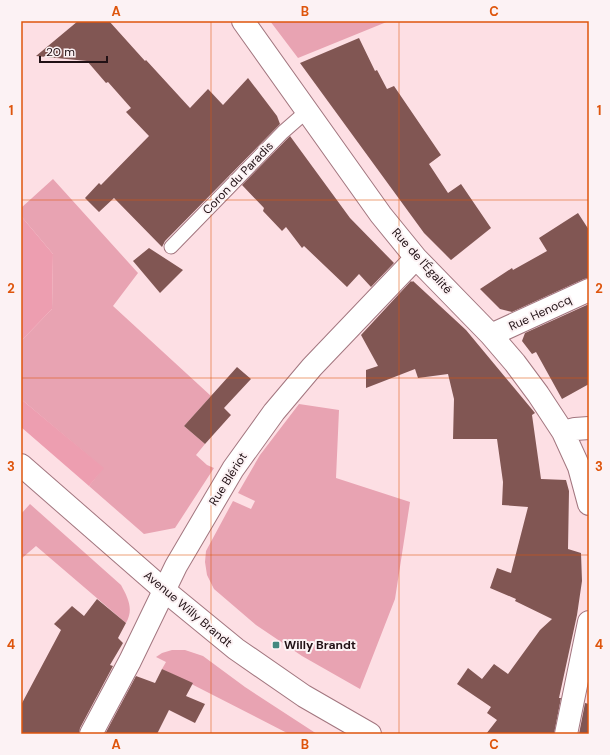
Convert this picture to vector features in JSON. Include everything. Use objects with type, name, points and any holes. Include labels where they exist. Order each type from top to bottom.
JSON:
[{"type":"street","name":"Rue de l'Égalité","points":[[244,21],[381,215],[416,258],[491,335],[515,363],[538,394],[563,432],[579,467],[589,504]]},
{"type":"street","name":"Rue Blériot","points":[[91,734],[130,661],[176,566],[233,469],[274,412],[312,367],[416,258]]},
{"type":"street","name":"Rue Henocq","points":[[491,335],[589,290]]},
{"type":"street","points":[[563,432],[575,428],[589,428]]},
{"type":"street","name":"Avenue Willy Brandt","points":[[21,465],[164,590],[236,649],[304,696],[370,734]]},
{"type":"street","points":[[566,734],[589,622]]},
{"type":"lane","name":"Coron du Paradis","points":[[172,247],[283,132],[307,111]]},
{"type":"shaded area","points":[[270,21],[389,21],[298,58]]},
{"type":"shaded area","points":[[53,179],[138,273],[113,306],[211,396],[184,426],[205,444],[196,455],[207,465],[214,468],[175,528],[144,534],[89,486],[103,468],[21,399],[21,341],[52,309],[53,254],[21,216],[21,208]]},
{"type":"shaded area","points":[[21,216],[53,254],[52,309],[21,341]]},
{"type":"shaded area","points":[[21,399],[104,468],[89,486],[21,427]]},
{"type":"shaded area","points":[[299,404],[339,410],[336,478],[410,502],[395,599],[360,689],[302,656],[256,625],[214,589],[207,575],[205,562],[206,551],[233,501],[251,509],[255,501],[238,493],[260,455]]},
{"type":"shaded area","points":[[30,504],[121,585],[128,599],[130,608],[130,613],[126,623],[36,546],[21,559],[21,514]]},
{"type":"shaded area","points":[[172,650],[185,650],[203,656],[245,687],[317,734],[289,734],[162,669],[166,662],[156,657],[162,653]]},
{"type":"building","points":[[78,21],[109,21],[190,108],[208,89],[223,105],[248,78],[277,116],[280,124],[165,241],[162,247],[114,198],[99,212],[85,198],[99,183],[101,185],[149,136],[126,112],[131,108],[87,61],[36,56]]},
{"type":"building","points":[[359,38],[375,71],[377,70],[387,89],[394,86],[441,155],[429,164],[448,193],[461,184],[491,228],[451,260],[424,233],[300,63]]},
{"type":"building","points":[[290,136],[350,218],[394,263],[371,287],[359,274],[347,287],[304,246],[302,248],[286,227],[282,231],[263,211],[264,208],[242,185]]},
{"type":"building","points":[[578,213],[589,230],[589,278],[512,312],[500,309],[480,289],[512,268],[513,270],[547,251],[539,238]]},
{"type":"building","points":[[149,248],[183,270],[160,293],[133,261]]},
{"type":"building","points":[[411,281],[413,281],[466,330],[535,413],[532,415],[541,479],[566,480],[569,491],[568,549],[581,553],[582,581],[577,615],[559,698],[561,698],[554,734],[486,734],[497,720],[487,713],[491,707],[457,684],[468,668],[482,679],[494,664],[508,674],[540,630],[552,619],[515,601],[516,599],[490,588],[497,568],[511,573],[528,507],[502,505],[503,482],[497,439],[453,439],[454,399],[448,374],[418,378],[415,369],[366,388],[366,370],[378,366],[361,335]]},
{"type":"building","points":[[589,304],[589,384],[562,399],[536,352],[532,354],[522,341],[525,333]]},
{"type":"building","points":[[237,367],[251,379],[224,408],[231,415],[205,444],[184,426]]},
{"type":"building","points":[[97,599],[126,623],[118,638],[123,643],[110,665],[113,666],[80,728],[79,734],[21,734],[21,705],[61,630],[54,624],[72,606],[84,616]]},
{"type":"building","points":[[162,669],[193,683],[186,696],[205,704],[195,723],[169,710],[157,734],[105,734],[136,676],[155,683]]},
{"type":"building","points":[[585,703],[589,704],[589,734],[579,734]]},
{"type":"place","name":"Willy Brandt","points":[[276,645]]}]
